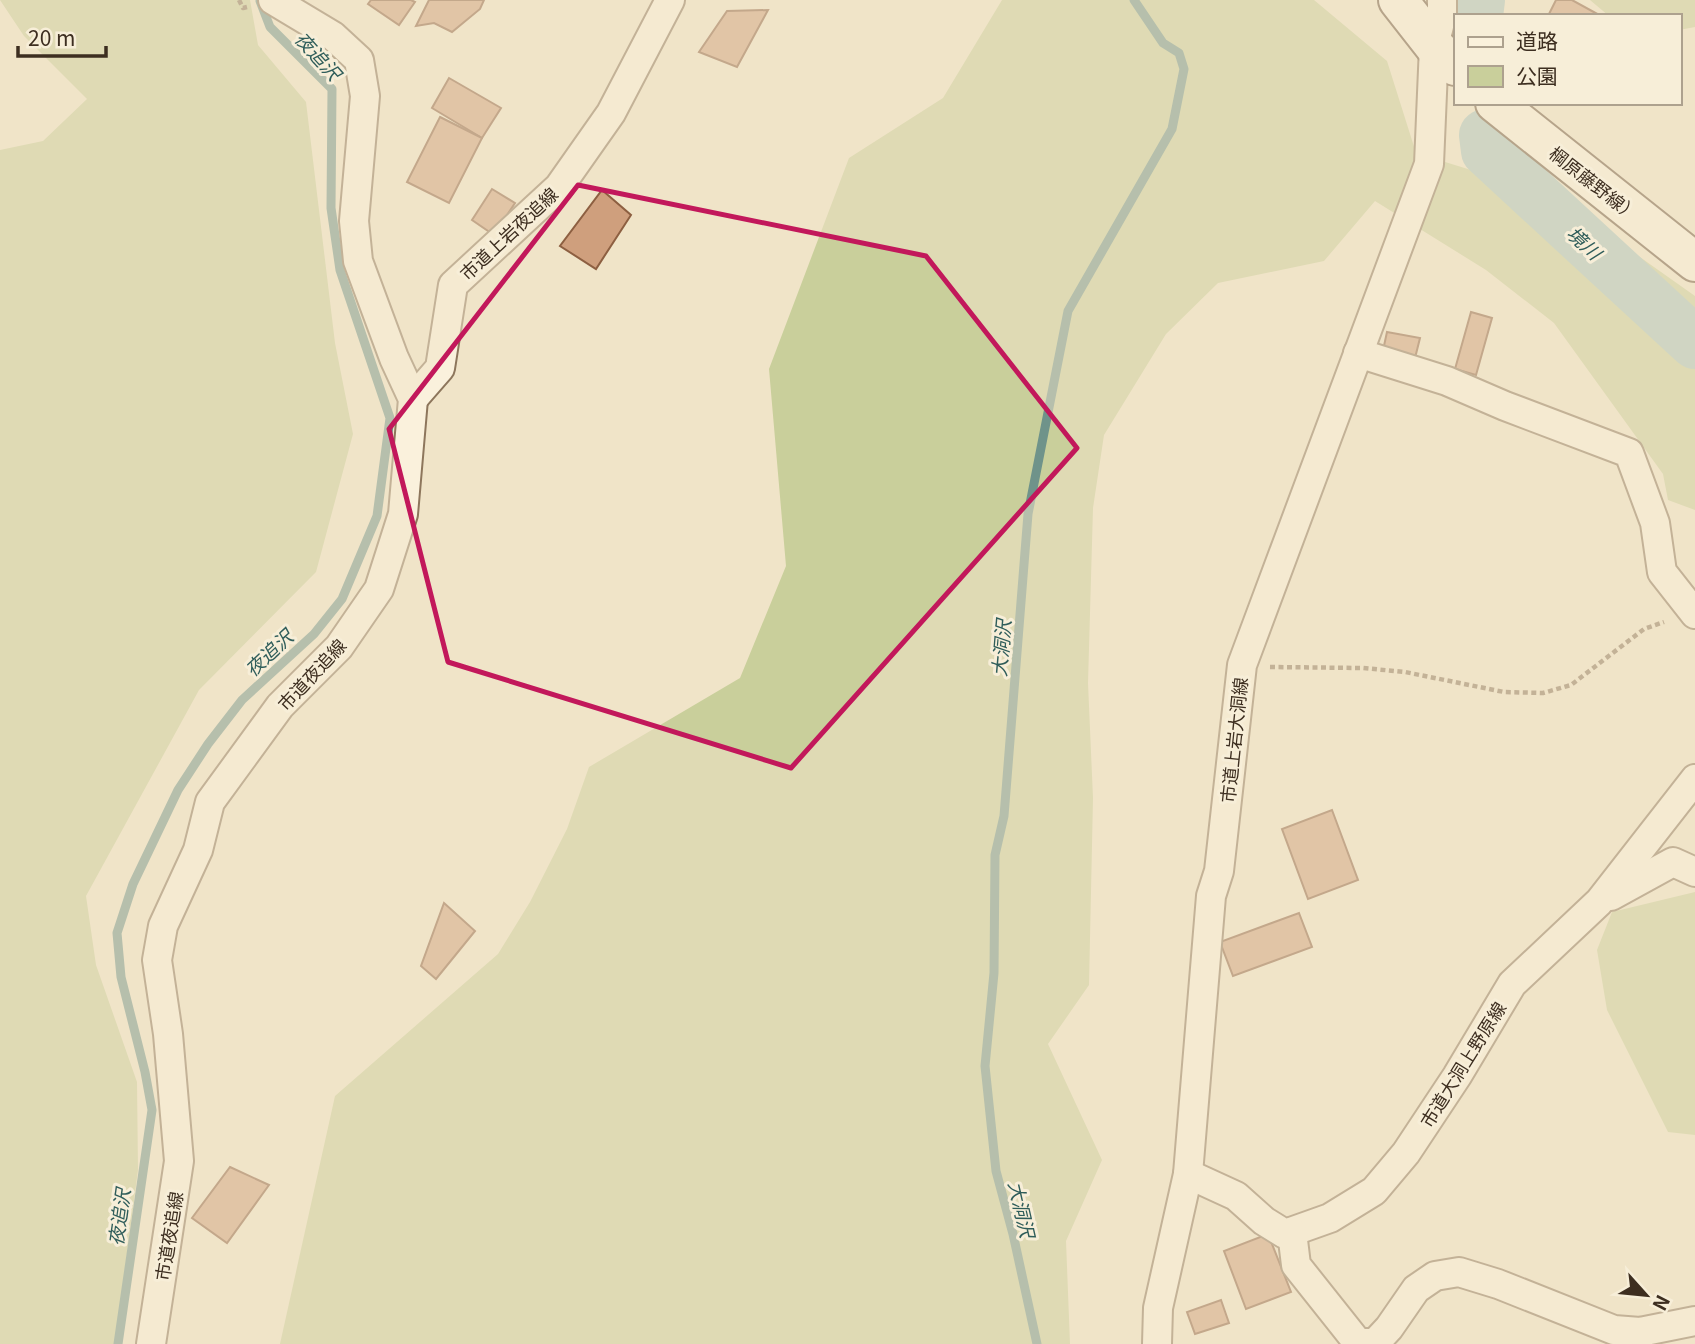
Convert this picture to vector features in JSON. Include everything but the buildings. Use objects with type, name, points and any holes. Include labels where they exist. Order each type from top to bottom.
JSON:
[{"type":"main road","points":[[1398,0],[1445,56]]},
{"type":"main road","name":"棡原藤野線）","points":[[1498,105],[1695,262]]},
{"type":"street","name":"市道夜追線","points":[[152,1344],[180,1161],[158,960],[163,926],[198,850],[210,802],[280,706],[339,647],[379,589],[403,514],[413,399],[394,358],[358,261],[354,221],[365,96],[359,60],[333,36],[273,0]]},
{"type":"street","name":"市道上岩夜追線","points":[[413,399],[440,368],[453,285],[559,187],[611,113],[670,0]]},
{"type":"street","name":"市道上岩大洞線","points":[[1157,1344],[1158,1308],[1188,1174],[1211,896],[1219,871],[1242,665],[1429,164],[1445,56],[1442,0]]},
{"type":"street","points":[[1359,353],[1447,381],[1629,453],[1656,523],[1662,572],[1683,617]]},
{"type":"street","name":"市道大洞上野原線","points":[[1292,1232],[1330,1218],[1374,1191],[1406,1153],[1457,1076],[1512,984],[1598,902],[1695,779]]},
{"type":"street","points":[[1598,902],[1673,862],[1695,873]]},
{"type":"street","points":[[1188,1174],[1236,1196],[1264,1221],[1285,1234],[1292,1232],[1296,1265],[1358,1343],[1375,1343],[1416,1289],[1434,1276],[1459,1272],[1498,1284],[1614,1330],[1640,1332],[1695,1321]]},
{"type":"path","points":[[1242,665],[1254,663],[1278,668],[1363,668],[1405,672],[1504,692],[1543,692],[1571,685],[1644,629],[1683,617]]},
{"type":"highlighted area","points":[[578,185],[926,256],[1077,448],[791,768],[448,662],[389,429]]},
{"type":"green space","points":[[0,0],[250,0],[258,45],[306,102],[335,343],[353,434],[316,572],[199,690],[86,896],[96,965],[137,1082],[138,1170],[115,1344],[0,1344],[0,150],[43,141],[87,99],[24,36]]},
{"type":"green space","points":[[1002,0],[1314,0],[1387,61],[1416,153],[1552,195],[1695,296],[1695,510],[1668,500],[1663,474],[1554,323],[1486,270],[1375,201],[1324,261],[1218,283],[1166,334],[1104,435],[1093,508],[1088,683],[1093,798],[1089,985],[1048,1044],[1102,1160],[1066,1241],[1070,1344],[280,1344],[335,1096],[498,954],[530,902],[567,829],[589,767],[740,678],[786,566],[769,369],[849,158],[943,98]]},
{"type":"green space","points":[[1590,0],[1695,0],[1695,27],[1681,30],[1681,14],[1607,14]]},
{"type":"green space","points":[[1695,892],[1695,1135],[1668,1132],[1607,1010],[1597,950],[1612,912]]},
{"type":"waterway","name":"大洞沢","points":[[1037,1344],[996,1171],[985,1066],[994,973],[995,855],[1004,816],[1028,514],[1068,311],[1172,129],[1184,69],[1179,53],[1163,43],[1134,0]]},
{"type":"waterway","name":"境川","points":[[1477,14],[1479,0]]},
{"type":"waterway","name":"夜追沢","points":[[118,1344],[152,1110],[121,977],[117,933],[133,884],[178,790],[208,744],[242,700],[314,634],[342,599],[377,516],[390,418],[340,270],[331,208],[332,89],[270,27],[260,1]]},
{"type":"waterway","name":"境川","points":[[1485,135],[1487,151],[1695,343]]}]
